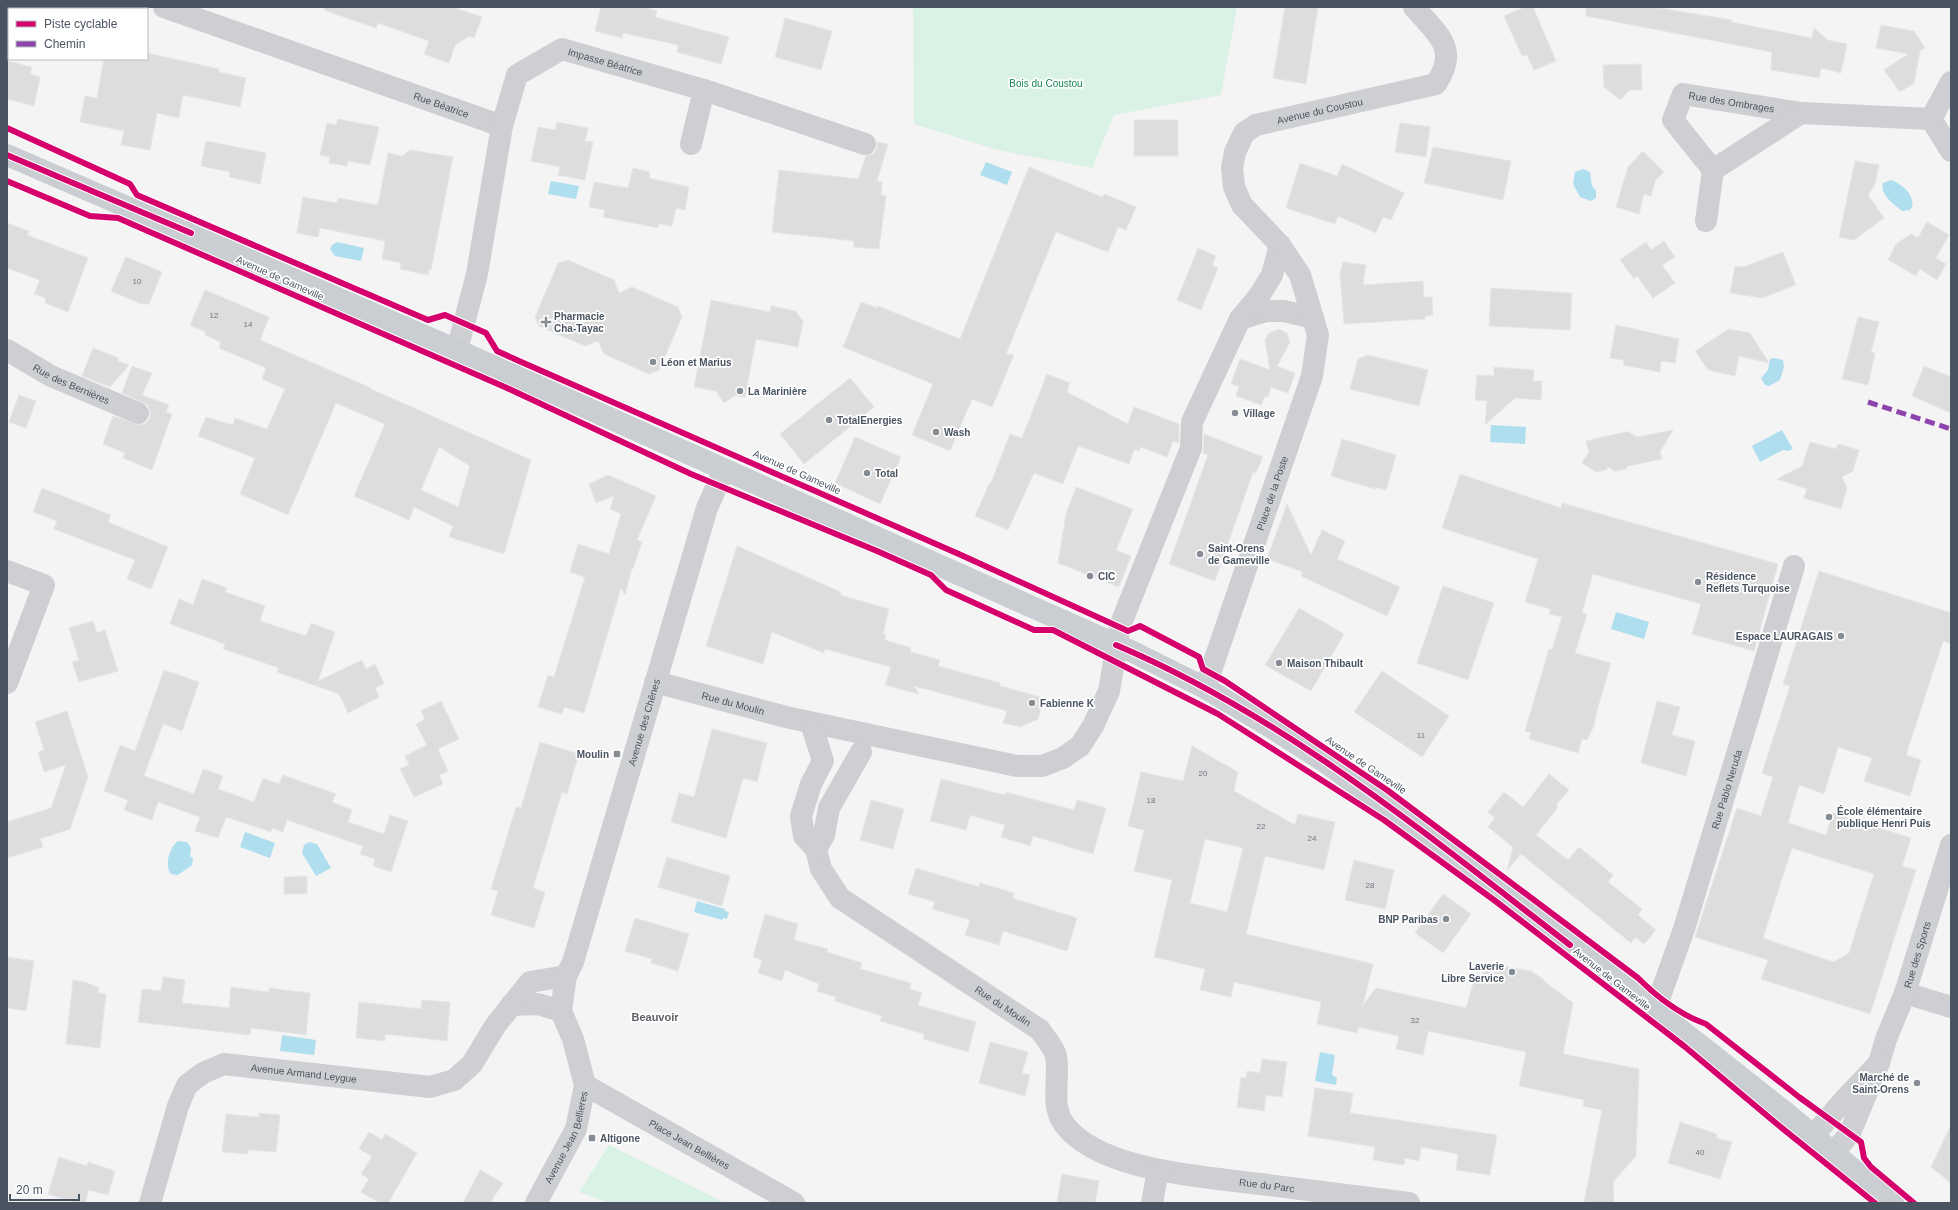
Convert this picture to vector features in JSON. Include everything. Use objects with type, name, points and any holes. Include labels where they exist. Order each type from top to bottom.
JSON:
[{"type":"main road","name":"Avenue de Gameville","points":[[7,155],[458,350],[1116,644],[1205,688],[1270,726],[1325,762],[1439,844],[1655,1010],[1813,1136],[1893,1203]]},
{"type":"street","name":"Rue Béatrice","points":[[164,7],[502,126]]},
{"type":"street","name":"Avenue du Coustou","points":[[1280,245],[1242,205],[1234,187],[1232,168],[1235,152],[1244,133],[1256,125],[1436,84],[1443,73],[1447,61],[1446,49],[1442,41],[1414,7]]},
{"type":"street","name":"Impasse Béatrice","points":[[502,126],[517,75],[562,49],[704,90],[866,144]]},
{"type":"street","points":[[1951,82],[1931,119],[1951,151]]},
{"type":"street","points":[[691,144],[704,90]]},
{"type":"street","name":"Rue des Ombrages","points":[[1801,113],[1713,170],[1673,120],[1683,94],[1801,113],[1931,119]]},
{"type":"street","points":[[458,350],[478,274],[502,126]]},
{"type":"street","points":[[1706,221],[1713,170]]},
{"type":"street","points":[[1116,644],[1124,613],[1191,448],[1192,422],[1240,319],[1259,296],[1272,275],[1280,245]]},
{"type":"street","name":"Place de la Poste","points":[[1205,688],[1312,376],[1318,335],[1300,275],[1280,245]]},
{"type":"street","points":[[1240,319],[1272,311],[1284,311],[1313,318]]},
{"type":"street","name":"Rue des Bernières","points":[[7,350],[51,376],[138,413]]},
{"type":"street","name":"Avenue des Chênes","points":[[566,976],[573,962],[655,682],[708,508],[724,470]]},
{"type":"street","name":"Rue Pablo Neruda","points":[[1655,1010],[1684,929],[1794,566]]},
{"type":"street","points":[[7,571],[44,584],[7,683]]},
{"type":"street","name":"Rue du Moulin","points":[[655,682],[811,723],[1017,766],[1042,766],[1064,758],[1080,746],[1093,726],[1109,691],[1116,644]]},
{"type":"street","points":[[811,723],[823,761]]},
{"type":"street","name":"Rue du Moulin","points":[[896,741],[861,752],[823,761],[811,784],[801,816],[804,836],[816,849],[821,869],[840,898],[1040,1030],[1055,1054],[1057,1076],[1056,1104],[1063,1123],[1084,1143],[1115,1158],[1158,1170]]},
{"type":"street","points":[[816,849],[824,835],[829,808],[861,752]]},
{"type":"street","name":"Rue des Sports","points":[[1833,1154],[1850,1133],[1879,1063],[1886,1040],[1905,993],[1951,845]]},
{"type":"street","points":[[511,1006],[538,1004],[561,1011],[566,976]]},
{"type":"street","name":"Avenue Armand Leygue","points":[[150,1203],[178,1106],[187,1085],[203,1073],[224,1064],[430,1088],[454,1080],[472,1064],[494,1026],[530,982],[566,976]]},
{"type":"street","points":[[1905,993],[1951,1007]]},
{"type":"street","name":"Avenue Jean Bellieres","points":[[536,1203],[576,1129],[585,1085],[574,1039],[561,1011]]},
{"type":"street","name":"Rue des Sports","points":[[1813,1136],[1845,1098],[1879,1063]]},
{"type":"street","name":"Place Jean Bellières","points":[[585,1085],[794,1203]]},
{"type":"street","points":[[1152,1203],[1158,1170]]},
{"type":"street","name":"Rue du Parc","points":[[1158,1170],[1409,1203]]},
{"type":"green space","name":"Bois du Coustou","points":[[913,7],[1237,7],[1221,95],[1114,115],[1092,168],[998,150],[914,124]]},
{"type":"green space","points":[[609,1145],[725,1203],[609,1203],[579,1192]]},
{"type":"water","points":[[986,162],[1012,172],[1007,185],[980,175]]},
{"type":"water","points":[[1583,169],[1590,172],[1592,186],[1596,191],[1596,198],[1591,201],[1580,197],[1573,184],[1575,172]]},
{"type":"water","points":[[1891,180],[1900,184],[1911,196],[1912,206],[1910,210],[1902,211],[1885,195],[1882,187],[1883,183]]},
{"type":"water","points":[[551,181],[579,186],[576,199],[548,194]]},
{"type":"water","points":[[337,242],[364,248],[361,261],[335,256],[330,249],[332,245]]},
{"type":"water","points":[[1774,358],[1783,360],[1784,367],[1780,380],[1769,386],[1765,385],[1761,378],[1768,370],[1770,359]]},
{"type":"water","points":[[1491,425],[1526,427],[1525,444],[1490,442]]},
{"type":"water","points":[[1782,430],[1793,449],[1788,451],[1783,450],[1760,462],[1752,446]]},
{"type":"water","points":[[1616,612],[1649,622],[1644,639],[1611,629]]},
{"type":"water","points":[[245,832],[275,843],[270,858],[240,847]]},
{"type":"water","points":[[178,841],[187,842],[191,848],[190,856],[193,859],[192,865],[178,875],[171,874],[169,871],[168,857],[172,848]]},
{"type":"water","points":[[309,842],[317,844],[331,868],[316,876],[302,853],[304,845]]},
{"type":"water","points":[[697,901],[725,909],[725,911],[729,912],[727,919],[723,918],[722,920],[694,912]]},
{"type":"water","points":[[282,1035],[316,1040],[314,1055],[280,1051]]},
{"type":"water","points":[[1320,1052],[1335,1055],[1332,1075],[1337,1078],[1336,1085],[1315,1081]]},
{"type":"building","points":[[325,7],[452,7],[482,17],[474,38],[469,36],[455,45],[449,63],[424,54],[429,41],[378,23],[376,28],[324,10]]},
{"type":"building","points":[[601,7],[642,7],[657,11],[655,17],[729,37],[721,64],[677,52],[678,45],[623,33],[622,38],[595,31]]},
{"type":"building","points":[[1285,7],[1318,7],[1306,84],[1273,78]]},
{"type":"building","points":[[1525,7],[1533,7],[1556,61],[1534,70],[1527,55],[1522,56],[1504,16]]},
{"type":"building","points":[[1586,7],[1653,7],[1732,20],[1731,22],[1812,38],[1814,28],[1828,40],[1847,44],[1841,73],[1821,68],[1819,78],[1771,70],[1772,52],[1586,16]]},
{"type":"building","points":[[785,18],[832,31],[821,70],[775,57]]},
{"type":"building","points":[[1881,25],[1914,31],[1925,48],[1920,51],[1914,83],[1900,92],[1884,70],[1908,54],[1876,48]]},
{"type":"building","points":[[148,53],[219,69],[219,72],[246,78],[240,107],[183,95],[179,118],[157,113],[150,150],[121,145],[124,131],[80,122],[85,96],[97,98],[104,60],[148,60]]},
{"type":"building","points":[[7,61],[32,67],[30,74],[40,77],[34,106],[7,99]]},
{"type":"building","points":[[1641,64],[1642,90],[1630,90],[1620,100],[1604,87],[1603,65]]},
{"type":"building","points":[[338,119],[379,127],[370,165],[348,161],[347,166],[329,163],[330,157],[320,155],[327,123],[336,125]]},
{"type":"building","points":[[1134,120],[1178,120],[1178,156],[1134,156]]},
{"type":"building","points":[[557,122],[588,128],[585,141],[593,142],[585,180],[558,175],[560,167],[531,161],[538,127],[555,130]]},
{"type":"building","points":[[1400,123],[1430,127],[1426,157],[1395,152]]},
{"type":"building","points":[[206,141],[266,153],[260,184],[229,177],[230,172],[201,166]]},
{"type":"building","points":[[877,142],[888,144],[877,181],[882,182],[881,195],[886,196],[879,249],[853,247],[854,241],[772,232],[779,170],[858,179],[866,156],[874,153],[877,148]]},
{"type":"building","points":[[1433,147],[1511,161],[1503,200],[1424,183]]},
{"type":"building","points":[[410,150],[453,157],[431,270],[429,269],[428,275],[400,269],[401,263],[382,259],[385,241],[320,228],[318,237],[297,233],[303,197],[337,203],[338,198],[378,205],[388,153],[402,156]]},
{"type":"building","points":[[1643,151],[1664,172],[1655,181],[1651,196],[1644,194],[1639,214],[1616,207],[1628,167]]},
{"type":"building","points":[[1855,161],[1879,165],[1875,184],[1868,195],[1884,218],[1854,240],[1839,237]]},
{"type":"building","points":[[1300,163],[1337,176],[1342,164],[1404,193],[1391,220],[1383,217],[1376,233],[1338,216],[1335,224],[1286,208]]},
{"type":"building","points":[[1029,167],[1102,197],[1104,194],[1136,207],[1126,230],[1118,227],[1108,252],[1056,232],[1006,354],[1014,355],[992,407],[972,399],[950,451],[912,435],[933,384],[843,347],[861,302],[877,308],[878,306],[960,339]]},
{"type":"building","points":[[633,168],[650,172],[649,178],[689,187],[685,210],[676,208],[672,226],[659,224],[658,228],[603,217],[605,210],[589,207],[594,182],[628,188]]},
{"type":"building","points":[[1927,222],[1949,235],[1936,258],[1946,264],[1937,280],[1920,269],[1916,276],[1888,260],[1896,244],[1911,234],[1918,238]]},
{"type":"building","points":[[7,223],[29,231],[27,235],[88,258],[68,312],[45,303],[46,298],[34,294],[40,280],[7,268]]},
{"type":"building","points":[[1664,241],[1675,257],[1662,265],[1675,283],[1653,298],[1637,276],[1634,279],[1620,260],[1646,242],[1651,250]]},
{"type":"building","points":[[1198,248],[1216,256],[1212,265],[1218,268],[1201,310],[1177,300]]},
{"type":"building","points":[[1783,252],[1796,285],[1762,298],[1730,293],[1735,266],[1743,267]]},
{"type":"building","points":[[126,257],[162,272],[149,304],[141,304],[111,291]]},
{"type":"building","points":[[568,260],[614,280],[619,293],[632,287],[678,307],[682,317],[659,370],[649,374],[604,354],[598,341],[585,346],[539,326],[535,317],[558,263]]},
{"type":"building","points":[[1343,262],[1366,265],[1363,285],[1423,281],[1424,297],[1432,297],[1433,315],[1425,316],[1425,319],[1344,324],[1340,273]]},
{"type":"building","points":[[1491,288],[1572,293],[1570,330],[1489,326]]},
{"type":"building","points":[[205,290],[269,317],[260,340],[531,460],[504,554],[449,537],[453,526],[414,507],[409,520],[354,496],[385,424],[336,403],[288,515],[240,494],[255,458],[198,436],[206,417],[233,425],[235,418],[267,429],[285,389],[262,379],[266,368],[219,348],[221,342],[205,335],[206,332],[190,325]],"holes":[[[439,447],[470,466],[458,507],[421,490]]]},
{"type":"building","points":[[711,300],[770,312],[771,306],[795,311],[803,321],[798,347],[756,339],[745,397],[736,395],[724,403],[716,391],[694,387]]},
{"type":"building","points":[[1858,317],[1879,322],[1871,352],[1875,353],[1868,385],[1842,379]]},
{"type":"building","points":[[1616,325],[1679,339],[1675,363],[1661,361],[1660,372],[1623,365],[1624,360],[1610,358]]},
{"type":"building","points":[[1279,329],[1287,333],[1290,342],[1277,366],[1295,373],[1288,393],[1273,388],[1272,385],[1268,397],[1265,396],[1261,405],[1236,396],[1239,386],[1231,384],[1240,359],[1270,370],[1265,340],[1269,333]]},
{"type":"building","points":[[1729,329],[1750,333],[1769,363],[1739,356],[1735,376],[1708,370],[1695,351]]},
{"type":"building","points":[[93,348],[119,358],[118,361],[129,365],[110,387],[82,376]]},
{"type":"building","points":[[1368,355],[1428,370],[1419,406],[1350,389],[1358,359]]},
{"type":"building","points":[[132,366],[152,373],[142,395],[169,405],[166,412],[172,414],[152,470],[123,458],[125,453],[103,444],[113,416],[139,425],[146,423],[150,418],[148,405],[122,393]]},
{"type":"building","points":[[1924,366],[1951,377],[1951,413],[1912,396]]},
{"type":"building","points":[[1494,367],[1534,370],[1533,381],[1542,381],[1541,400],[1515,398],[1485,425],[1487,401],[1475,400],[1477,375],[1494,376]]},
{"type":"building","points":[[1047,374],[1070,383],[1067,392],[1128,424],[1134,407],[1179,424],[1179,443],[1173,441],[1167,457],[1141,447],[1139,451],[1134,450],[1129,464],[1078,446],[1063,484],[1034,473],[1008,530],[975,516],[990,482],[991,483],[1010,434],[1022,438]]},
{"type":"building","name":"TotalEnergies","points":[[850,378],[874,407],[804,464],[780,434]]},
{"type":"building","points":[[19,395],[36,401],[26,428],[9,422]]},
{"type":"building","points":[[1673,430],[1660,452],[1662,459],[1628,466],[1626,469],[1615,471],[1608,467],[1606,470],[1596,472],[1582,463],[1589,452],[1586,441],[1625,432],[1629,432],[1637,437]]},
{"type":"building","points":[[1204,434],[1263,457],[1256,473],[1253,472],[1215,581],[1169,564],[1208,455],[1203,453]]},
{"type":"building","name":"Total","points":[[855,437],[901,457],[880,504],[835,483]]},
{"type":"building","points":[[1342,439],[1396,455],[1386,490],[1375,487],[1375,489],[1331,476]]},
{"type":"building","points":[[1810,442],[1836,449],[1838,444],[1859,450],[1853,471],[1842,477],[1847,488],[1841,509],[1804,498],[1807,489],[1777,479],[1802,466]]},
{"type":"building","points":[[1460,474],[1561,508],[1562,503],[1778,564],[1754,651],[1692,634],[1701,604],[1593,574],[1582,612],[1587,614],[1575,653],[1611,663],[1594,726],[1587,740],[1582,739],[1578,753],[1529,739],[1531,733],[1525,731],[1549,649],[1552,650],[1562,617],[1549,614],[1551,609],[1525,602],[1538,559],[1442,528]]},
{"type":"building","points":[[608,475],[656,496],[637,540],[642,542],[633,569],[632,568],[625,595],[621,588],[584,713],[564,707],[562,714],[538,707],[548,675],[554,677],[585,577],[570,572],[578,544],[609,554],[621,514],[610,509],[614,496],[596,503],[589,484]]},
{"type":"building","points":[[1076,487],[1133,509],[1116,550],[1131,556],[1119,587],[1058,563],[1066,514]]},
{"type":"building","points":[[42,488],[111,515],[108,522],[168,547],[151,589],[127,579],[135,560],[54,529],[57,521],[33,512]]},
{"type":"building","points":[[1287,504],[1311,555],[1322,530],[1345,541],[1337,559],[1400,587],[1387,616],[1301,576],[1303,572],[1267,559]]},
{"type":"building","points":[[737,546],[841,592],[840,595],[889,609],[883,634],[886,635],[885,640],[911,648],[910,652],[940,660],[938,666],[1000,683],[1000,686],[1044,698],[1038,719],[1020,727],[1003,723],[1007,711],[914,686],[919,694],[885,685],[891,667],[825,649],[824,653],[772,632],[763,664],[706,646]]},
{"type":"building","name":"École élémentaire publique Henri Puis","points":[[1819,571],[1951,613],[1951,644],[1943,641],[1906,755],[1921,760],[1910,796],[1864,781],[1872,758],[1838,747],[1824,794],[1799,785],[1788,823],[1826,835],[1833,813],[1911,838],[1902,866],[1916,870],[1870,1014],[1761,979],[1768,960],[1695,937],[1737,808],[1761,816],[1773,777],[1762,773],[1790,686],[1783,684]],"holes":[[[1792,848],[1874,874],[1849,953],[1833,962],[1763,938]]]},
{"type":"building","points":[[202,579],[227,588],[225,592],[265,606],[260,621],[306,636],[311,623],[335,632],[318,681],[362,660],[366,669],[375,664],[384,684],[375,688],[379,697],[348,713],[339,694],[277,672],[279,668],[223,649],[225,644],[170,624],[179,599],[193,605]]},
{"type":"building","points":[[1443,586],[1494,603],[1468,680],[1417,663]]},
{"type":"building","points":[[1299,608],[1344,634],[1311,691],[1265,665]]},
{"type":"building","points":[[93,621],[97,633],[105,630],[118,671],[79,682],[72,662],[79,660],[69,628]]},
{"type":"building","points":[[164,670],[199,682],[182,731],[163,724],[144,776],[194,794],[203,769],[223,776],[218,789],[254,802],[263,778],[279,784],[283,775],[336,794],[332,802],[352,810],[348,822],[384,834],[390,815],[408,821],[391,872],[373,866],[375,859],[360,854],[363,846],[287,820],[283,832],[272,828],[271,832],[226,817],[218,838],[195,831],[200,817],[158,802],[152,820],[124,810],[128,800],[104,791],[120,745],[135,751]]},
{"type":"building","points":[[1382,671],[1449,716],[1422,757],[1354,712]]},
{"type":"building","points":[[441,701],[459,739],[438,749],[448,771],[439,775],[443,784],[414,797],[400,769],[409,765],[405,756],[427,745],[416,724],[425,719],[421,711]]},
{"type":"building","points":[[1657,701],[1680,707],[1672,735],[1695,741],[1686,776],[1641,763]]},
{"type":"building","points":[[67,711],[88,777],[70,829],[40,839],[43,847],[7,858],[7,822],[51,808],[66,765],[44,772],[38,752],[44,750],[35,722]]},
{"type":"building","points":[[712,729],[767,743],[757,782],[743,778],[726,838],[671,822],[679,793],[694,797]]},
{"type":"building","points":[[540,742],[579,754],[567,794],[562,792],[533,888],[545,892],[534,928],[491,915],[498,891],[491,889],[516,807],[521,808]]},
{"type":"building","points":[[1192,746],[1238,772],[1234,791],[1295,825],[1298,814],[1335,822],[1324,870],[1265,856],[1246,934],[1373,964],[1363,1005],[1376,988],[1466,1008],[1475,977],[1481,978],[1485,963],[1531,971],[1573,1003],[1563,1054],[1639,1069],[1636,1156],[1613,1182],[1614,1203],[1584,1203],[1602,1110],[1583,1106],[1584,1100],[1519,1086],[1526,1052],[1428,1031],[1423,1055],[1396,1049],[1399,1036],[1358,1027],[1357,1033],[1317,1024],[1321,1002],[1234,982],[1231,997],[1200,990],[1205,969],[1154,957],[1172,880],[1134,871],[1144,830],[1128,826],[1141,772],[1183,781]],"holes":[[[1205,839],[1243,848],[1227,912],[1190,903]]]},
{"type":"building","points":[[1549,774],[1569,790],[1556,805],[1558,807],[1536,835],[1568,860],[1579,847],[1613,875],[1608,882],[1642,909],[1638,915],[1656,930],[1644,944],[1635,937],[1631,943],[1521,854],[1507,871],[1513,847],[1488,827],[1495,818],[1488,812],[1504,792],[1523,807]]},
{"type":"building","points":[[941,779],[1005,795],[1006,792],[1074,810],[1077,800],[1106,808],[1093,854],[1033,836],[1030,846],[1001,837],[1005,825],[970,815],[966,830],[930,821]]},
{"type":"building","points":[[871,800],[904,809],[893,849],[860,840]]},
{"type":"building","points":[[667,857],[730,876],[722,906],[658,887]]},
{"type":"building","points":[[1354,860],[1394,870],[1385,909],[1345,900]]},
{"type":"building","points":[[916,868],[979,887],[980,883],[1014,893],[1012,898],[1077,918],[1067,951],[1003,931],[999,945],[965,935],[970,920],[932,909],[935,902],[908,894]]},
{"type":"building","points":[[307,876],[307,894],[284,894],[284,877]]},
{"type":"building","points":[[1443,894],[1471,914],[1443,953],[1415,933]]},
{"type":"building","points":[[765,914],[798,924],[794,940],[828,949],[827,952],[862,963],[860,969],[911,983],[910,989],[922,993],[918,1005],[976,1022],[968,1052],[923,1039],[924,1034],[880,1021],[882,1016],[835,1001],[836,997],[817,991],[819,984],[785,970],[782,981],[758,973],[762,960],[753,957]]},
{"type":"building","points":[[635,918],[689,934],[678,971],[651,963],[652,959],[625,951]]},
{"type":"building","points":[[7,957],[34,961],[26,1011],[7,1008]]},
{"type":"building","points":[[163,977],[185,980],[182,1003],[229,1008],[231,987],[269,992],[269,988],[310,993],[306,1035],[251,1028],[250,1035],[138,1022],[142,989],[161,991]]},
{"type":"building","points":[[73,980],[85,982],[99,988],[98,993],[106,994],[100,1048],[66,1044]]},
{"type":"building","points":[[422,1000],[450,1002],[447,1041],[385,1034],[385,1041],[356,1038],[359,1002],[421,1009]]},
{"type":"building","points":[[990,1042],[1028,1052],[1022,1073],[1030,1075],[1025,1096],[979,1083]]},
{"type":"building","points":[[1262,1059],[1287,1062],[1282,1097],[1266,1095],[1264,1111],[1237,1107],[1241,1077],[1246,1078],[1247,1071],[1260,1073]]},
{"type":"building","points":[[1315,1088],[1353,1093],[1350,1113],[1497,1135],[1490,1175],[1456,1170],[1458,1154],[1421,1147],[1419,1161],[1405,1158],[1404,1165],[1373,1160],[1375,1147],[1308,1136]]},
{"type":"building","points":[[259,1113],[280,1115],[276,1152],[249,1150],[248,1154],[222,1152],[226,1114],[259,1117]]},
{"type":"building","points":[[1680,1122],[1717,1134],[1716,1138],[1732,1142],[1720,1179],[1668,1163]]},
{"type":"building","points":[[1951,1125],[1951,1183],[1931,1167]]},
{"type":"building","points":[[369,1132],[382,1140],[385,1134],[417,1153],[388,1203],[380,1203],[361,1192],[369,1179],[361,1174],[372,1156],[359,1149]]},
{"type":"building","points":[[59,1157],[87,1166],[88,1162],[115,1171],[108,1195],[89,1190],[85,1203],[77,1203],[48,1194]]},
{"type":"building","points":[[480,1170],[503,1183],[490,1203],[463,1203]]},
{"type":"building","points":[[1062,1174],[1099,1181],[1095,1203],[1057,1203]]},
{"type":"marked path","points":[[1868,402],[1951,429]]},
{"type":"cycle path","points":[[7,128],[130,184],[137,195],[428,320],[445,315],[486,333],[497,351],[519,361],[961,555],[1128,631],[1140,626],[1199,657],[1203,669],[1225,681],[1387,790],[1638,978],[1661,999],[1688,1016],[1706,1024],[1799,1097],[1861,1142],[1864,1158],[1871,1167],[1914,1203]]},
{"type":"cycle path","points":[[7,155],[191,233]]},
{"type":"cycle path","points":[[7,181],[90,216],[118,218],[507,388],[691,474],[931,575],[946,590],[1034,630],[1053,630],[1218,714],[1384,820],[1494,900],[1684,1046],[1777,1124],[1875,1203]]},
{"type":"cycle path","points":[[1116,645],[1178,674],[1238,706],[1296,742],[1408,820],[1570,945]]},
{"type":"place","name":"Pharmacie Cha-Tayac","points":[[546,322]]},
{"type":"place","name":"Léon et Marius","points":[[653,362]]},
{"type":"place","name":"La Marinière","points":[[740,391]]},
{"type":"place","name":"Village","points":[[1235,413]]},
{"type":"place","name":"TotalEnergies","points":[[829,420]]},
{"type":"place","name":"Wash","points":[[936,432]]},
{"type":"place","name":"Total","points":[[867,473]]},
{"type":"place","name":"Saint-Orens de Gameville","points":[[1200,554]]},
{"type":"place","name":"CIC","points":[[1090,576]]},
{"type":"place","name":"Résidence Reflets Turquoise","points":[[1698,582]]},
{"type":"place","name":"Espace LAURAGAIS","points":[[1841,636]]},
{"type":"place","name":"Maison Thibault","points":[[1279,663]]},
{"type":"place","name":"Fabienne K","points":[[1032,703]]},
{"type":"place","name":"Moulin","points":[[617,754]]},
{"type":"place","name":"École élémentaire publique Henri Puis","points":[[1829,817]]},
{"type":"place","name":"BNP Paribas","points":[[1446,919]]},
{"type":"place","name":"Laverie Libre Service","points":[[1512,972]]},
{"type":"place","name":"Marché de Saint-Orens","points":[[1917,1083]]},
{"type":"place","name":"Altigone","points":[[592,1138]]},
{"type":"district","name":"Beauvoir","points":[[655,1017]]}]
